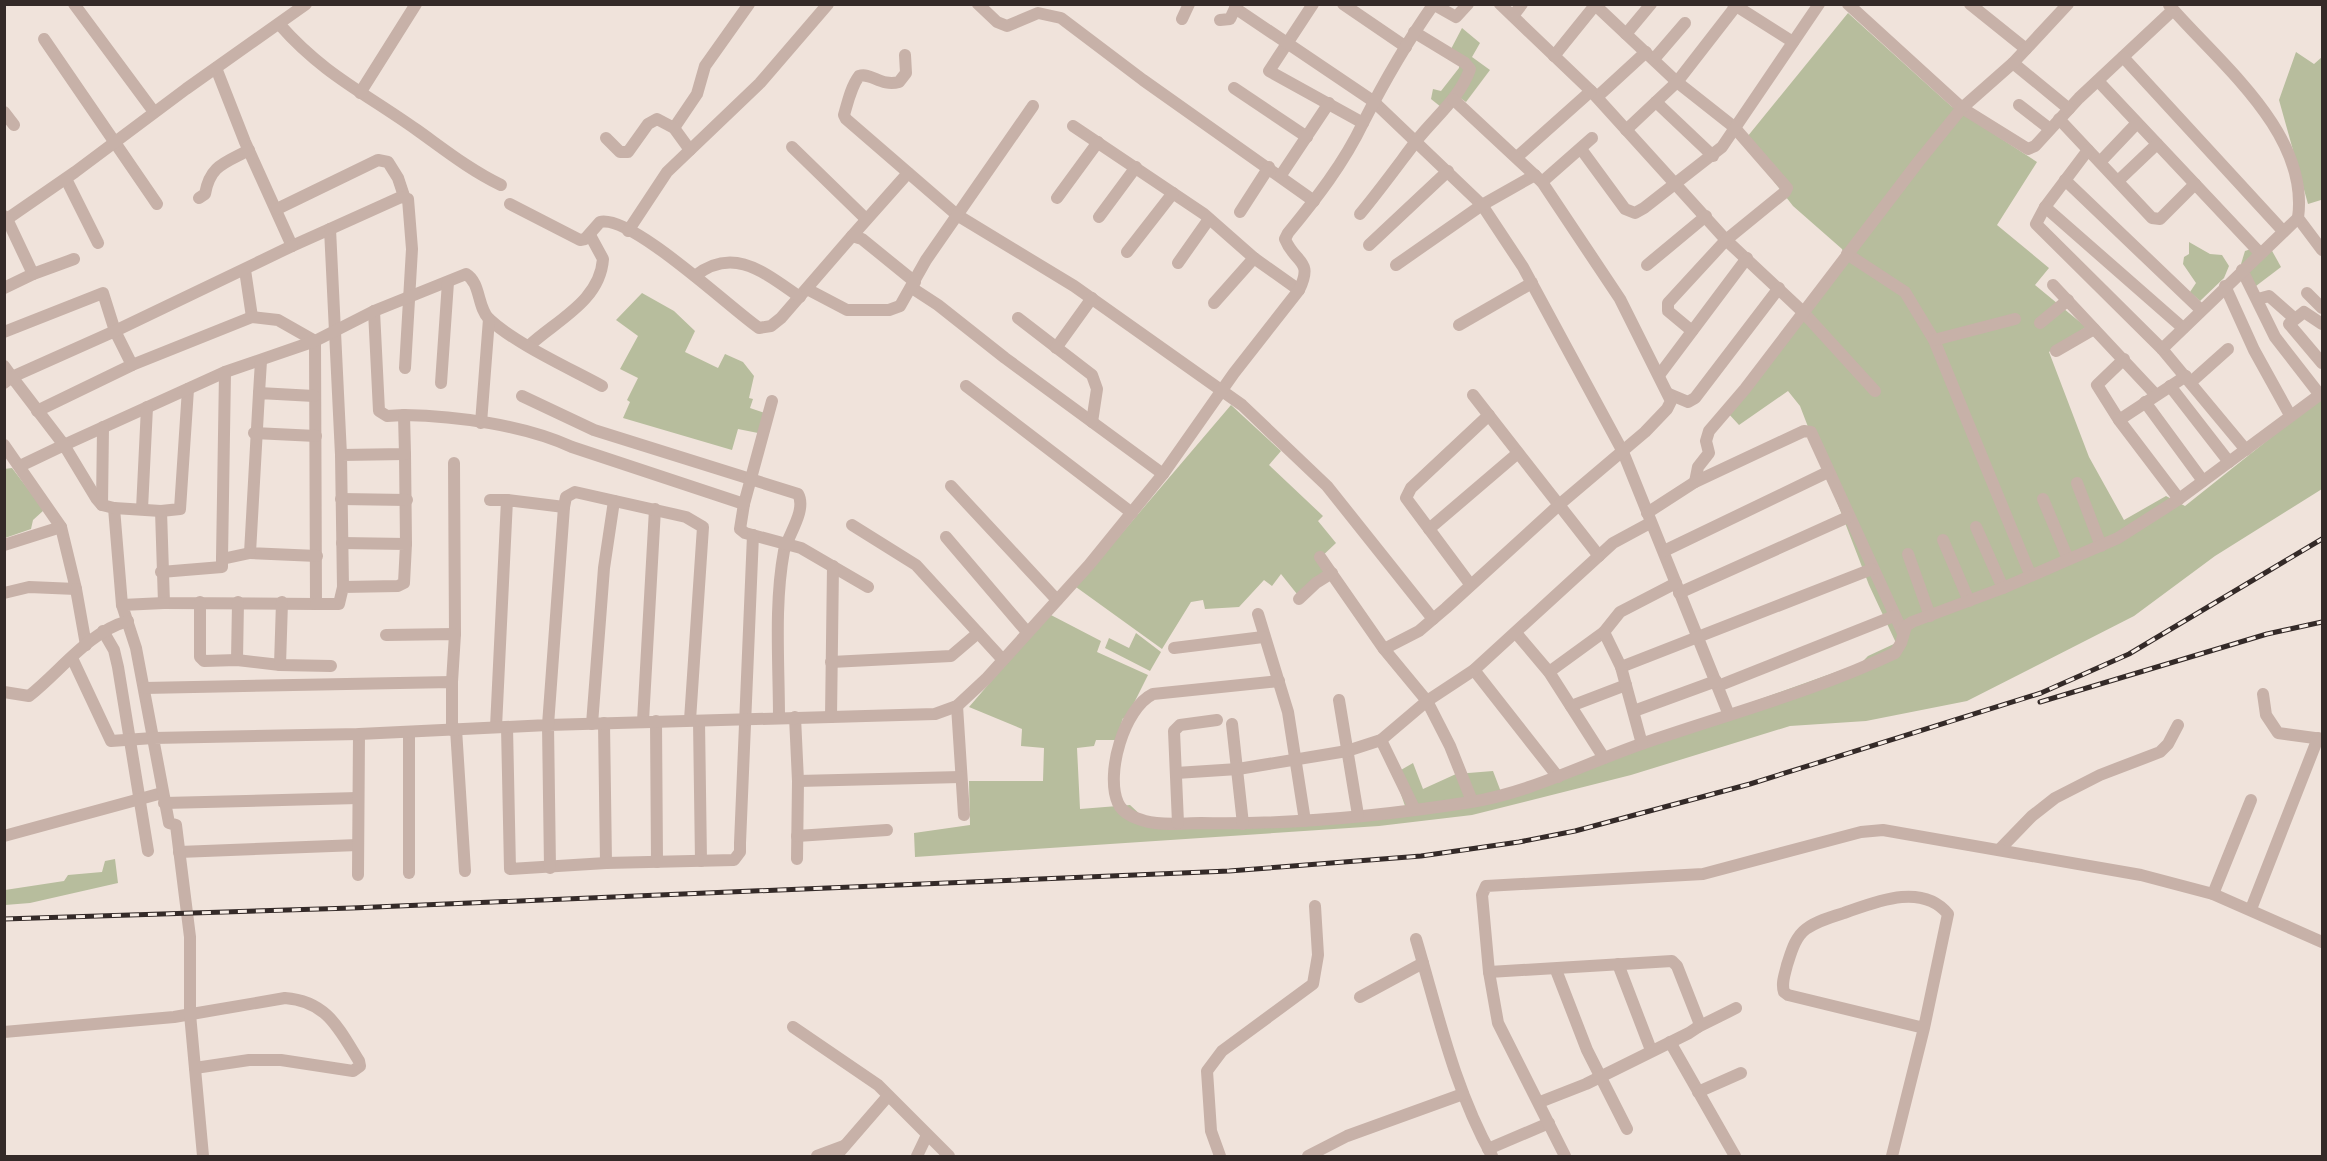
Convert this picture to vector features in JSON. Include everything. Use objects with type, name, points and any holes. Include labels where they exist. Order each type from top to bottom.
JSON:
[{"type":"street","points":[[74,4],[154,112]]},
{"type":"street","points":[[33,274],[5,218],[66,179],[154,112],[306,4]]},
{"type":"street","points":[[360,93],[416,4]]},
{"type":"street","points":[[674,128],[697,94],[705,66],[748,4]]},
{"type":"street","points":[[628,231],[667,172],[760,83],[828,4]]},
{"type":"street","points":[[978,4],[1007,26],[1038,13],[1061,18],[1143,80],[1281,175],[1314,201]]},
{"type":"street","points":[[1182,19],[1189,4]]},
{"type":"street","points":[[1313,4],[1269,71],[1364,123]]},
{"type":"street","points":[[1343,4],[1406,47]]},
{"type":"street","points":[[72,658],[98,711],[108,739],[115,743],[153,738],[359,734],[649,721],[935,714],[957,706],[1003,660],[1132,513],[1299,290],[1305,277],[1304,263],[1285,239],[1314,201],[1364,123],[1373,101],[1414,32],[1433,5],[1456,17],[1468,4]]},
{"type":"street","points":[[1500,4],[1594,94],[1726,240],[1802,311],[1875,391]]},
{"type":"street","points":[[1513,16],[1522,4]]},
{"type":"street","points":[[1626,34],[1651,4]]},
{"type":"street","points":[[1581,149],[1625,209],[1631,212],[1644,208],[1674,183],[1713,156],[1819,4]]},
{"type":"street","points":[[1848,4],[1962,108],[2028,149],[2035,146],[2171,7],[2234,76],[2278,131],[2300,199],[2298,218],[2322,250]]},
{"type":"street","points":[[1970,4],[2026,49]]},
{"type":"street","points":[[1695,482],[1698,468],[1709,453],[1706,437],[1708,431],[1745,389],[1802,311],[1962,108],[2013,63],[2068,4]]},
{"type":"street","points":[[1554,56],[1595,5],[1677,82],[1734,127],[1787,190],[1726,240],[1667,305],[1668,311],[1692,331]]},
{"type":"street","points":[[1626,130],[1677,82],[1735,5],[1793,42]]},
{"type":"street","points":[[1220,20],[1230,19],[1236,6],[1373,101],[1482,205],[1532,283],[1623,452],[1729,715]]},
{"type":"street","points":[[1517,157],[1594,94],[1650,55],[1685,23]]},
{"type":"street","points":[[280,24],[317,64],[463,164],[501,185]]},
{"type":"street","points":[[1360,214],[1453,99],[1468,75],[1469,66],[1414,32]]},
{"type":"street","points":[[44,39],[157,204]]},
{"type":"street","points":[[905,55],[906,73],[899,82],[884,84],[866,75],[859,76],[852,86],[844,115],[957,215],[1092,298],[1223,390],[1327,486],[1433,619]]},
{"type":"street","points":[[2123,57],[2283,231]]},
{"type":"street","points":[[2013,63],[2070,109]]},
{"type":"street","points":[[216,68],[249,150],[292,246]]},
{"type":"street","points":[[2098,81],[2260,253]]},
{"type":"street","points":[[1234,88],[1306,137]]},
{"type":"street","points":[[1384,649],[1419,630],[1433,619],[1560,504],[1623,452],[1667,409],[1671,401],[1660,374],[1620,299],[1538,178],[1453,99]]},
{"type":"street","points":[[1656,102],[1713,156]]},
{"type":"street","points":[[1281,175],[1329,103]]},
{"type":"street","points":[[2019,105],[2050,129]]},
{"type":"street","points":[[695,276],[714,264],[736,262],[846,310],[889,310],[900,306],[926,261],[1033,106]]},
{"type":"street","points":[[4,112],[14,124]]},
{"type":"street","points":[[2059,119],[2156,220],[2195,184]]},
{"type":"street","points":[[606,138],[617,150],[625,153],[632,150],[652,120],[663,120],[674,128],[690,150]]},
{"type":"street","points":[[2100,162],[2137,123]]},
{"type":"street","points":[[1073,126],[1209,219],[1254,258],[1299,290]]},
{"type":"street","points":[[1396,265],[1482,205],[1538,178],[1581,149],[1592,138]]},
{"type":"street","points":[[1057,198],[1098,142]]},
{"type":"street","points":[[2118,181],[2157,144]]},
{"type":"street","points":[[792,147],[866,219]]},
{"type":"street","points":[[199,198],[205,194],[207,180],[214,170],[249,150]]},
{"type":"street","points":[[2088,150],[2045,207],[2036,222],[2037,226],[2162,349],[2246,450]]},
{"type":"street","points":[[277,209],[378,160],[388,162],[404,196],[409,201],[412,249],[405,368]]},
{"type":"street","points":[[1099,217],[1136,167]]},
{"type":"street","points":[[1240,212],[1269,167]]},
{"type":"street","points":[[1369,245],[1448,171]]},
{"type":"street","points":[[510,204],[580,240],[590,235],[596,225],[605,220],[628,231],[695,276],[759,328],[771,326],[804,293],[908,173]]},
{"type":"street","points":[[66,179],[98,243]]},
{"type":"street","points":[[2065,180],[2201,310]]},
{"type":"street","points":[[1127,252],[1173,193]]},
{"type":"street","points":[[8,380],[292,246],[404,196]]},
{"type":"street","points":[[2045,207],[2183,328]]},
{"type":"street","points":[[1647,265],[1706,216]]},
{"type":"street","points":[[2162,349],[2298,218]]},
{"type":"street","points":[[1178,263],[1209,219]]},
{"type":"street","points":[[122,605],[200,602],[339,604],[343,587],[341,455],[330,229]]},
{"type":"street","points":[[530,345],[564,321],[597,282],[603,259],[590,235]]},
{"type":"street","points":[[852,236],[862,239],[913,285],[1005,358],[1163,474]]},
{"type":"street","points":[[1847,254],[1905,292],[1934,340],[2030,574]]},
{"type":"street","points":[[1215,303],[1254,258]]},
{"type":"street","points":[[1660,374],[1747,258]]},
{"type":"street","points":[[4,288],[33,274],[74,259]]},
{"type":"street","points":[[245,270],[252,317]]},
{"type":"street","points":[[1279,681],[1154,694],[1146,698],[1135,712],[1117,752],[1118,803],[1127,814],[1144,821],[1243,824],[1305,821],[1472,801],[1527,789],[1642,744],[1808,689],[1889,656],[1899,648],[1906,626],[1912,622],[1969,602],[2030,574],[2101,546],[2179,499],[2321,394],[2275,337],[2242,270]]},
{"type":"street","points":[[20,466],[225,372],[315,341],[374,311],[435,284],[448,282],[461,274],[471,276],[489,318],[481,423]]},
{"type":"street","points":[[441,383],[448,282]]},
{"type":"street","points":[[1459,325],[1532,283]]},
{"type":"street","points":[[2053,285],[2156,395]]},
{"type":"street","points":[[2225,286],[2254,350],[2290,415]]},
{"type":"street","points":[[1669,394],[1688,402],[1695,398],[1779,288]]},
{"type":"street","points":[[4,332],[103,293],[115,331],[132,365]]},
{"type":"street","points":[[2307,293],[2322,308]]},
{"type":"street","points":[[2258,299],[2269,296],[2294,318]]},
{"type":"street","points":[[1056,348],[1092,298]]},
{"type":"street","points":[[2040,323],[2068,300]]},
{"type":"street","points":[[374,311],[379,411],[387,416],[456,418],[549,436],[572,447],[744,504]]},
{"type":"street","points":[[2322,324],[2304,312],[2289,324],[2322,363]]},
{"type":"street","points":[[37,411],[132,365],[252,317],[278,320],[315,341]]},
{"type":"street","points":[[489,318],[530,345],[602,386]]},
{"type":"street","points":[[1017,318],[1092,375],[1096,381],[1097,396],[1092,422]]},
{"type":"street","points":[[1934,340],[2015,319]]},
{"type":"street","points":[[2056,351],[2094,328]]},
{"type":"street","points":[[315,341],[316,604]]},
{"type":"street","points":[[2119,420],[2170,386],[2188,379],[2228,349]]},
{"type":"street","points":[[2124,359],[2097,385],[2119,420],[2179,499]]},
{"type":"street","points":[[249,553],[254,509],[254,433],[261,361]]},
{"type":"street","points":[[4,366],[8,380],[64,445],[87,486],[108,506],[161,511],[180,509],[188,389]]},
{"type":"street","points":[[161,572],[222,567],[225,372]]},
{"type":"street","points":[[966,386],[1132,513]]},
{"type":"street","points":[[2170,386],[2229,462]]},
{"type":"street","points":[[259,393],[314,396]]},
{"type":"street","points":[[1473,395],[1599,556]]},
{"type":"street","points":[[522,396],[594,430],[794,492],[800,498],[800,507],[786,543],[780,573],[779,718]]},
{"type":"street","points":[[772,401],[744,504],[740,529],[753,535],[801,548],[868,587]]},
{"type":"street","points":[[2145,402],[2203,481]]},
{"type":"street","points":[[142,509],[147,407]]},
{"type":"street","points":[[343,587],[401,585],[405,578],[407,500],[404,415]]},
{"type":"street","points":[[1470,584],[1407,501],[1408,491],[1489,415]]},
{"type":"street","points":[[104,427],[108,506],[122,605],[144,688],[169,823],[176,825],[190,937],[190,1014],[203,1156]]},
{"type":"street","points":[[1176,773],[1238,769],[1347,751],[1381,740],[1427,701],[1474,670],[1613,543],[1695,482],[1808,430],[1814,435],[1848,517],[1903,633]]},
{"type":"street","points":[[254,433],[316,436]]},
{"type":"street","points":[[4,445],[61,527],[76,589],[86,645]]},
{"type":"street","points":[[1429,529],[1518,453]]},
{"type":"street","points":[[341,455],[405,454]]},
{"type":"street","points":[[454,463],[452,682],[465,871]]},
{"type":"street","points":[[1664,551],[1828,472]]},
{"type":"street","points":[[2077,483],[2101,546]]},
{"type":"street","points":[[951,486],[1057,600]]},
{"type":"street","points":[[550,868],[548,725],[564,507],[566,497],[575,492],[686,517],[703,528],[694,721],[701,861]]},
{"type":"street","points":[[341,499],[407,500]]},
{"type":"street","points":[[2043,499],[2068,559]]},
{"type":"street","points":[[490,500],[564,507]]},
{"type":"street","points":[[507,500],[502,727],[510,869],[606,863],[734,860],[740,852],[753,535]]},
{"type":"street","points":[[606,863],[598,723],[604,568],[614,501]]},
{"type":"street","points":[[655,509],[649,721],[657,862]]},
{"type":"street","points":[[161,511],[161,572],[164,603]]},
{"type":"street","points":[[1549,672],[1604,632],[1620,612],[1848,517]]},
{"type":"street","points":[[852,525],[916,565],[1003,660]]},
{"type":"street","points":[[4,545],[61,527]]},
{"type":"street","points":[[1976,527],[2003,588]]},
{"type":"street","points":[[946,537],[1027,632]]},
{"type":"street","points":[[1943,540],[1969,602]]},
{"type":"street","points":[[342,543],[406,544]]},
{"type":"street","points":[[222,559],[249,553],[317,556]]},
{"type":"street","points":[[1908,554],[1930,616]]},
{"type":"street","points":[[1320,557],[1384,649],[1427,701],[1450,746],[1472,801]]},
{"type":"street","points":[[831,717],[833,566]]},
{"type":"street","points":[[1621,667],[1872,569]]},
{"type":"street","points":[[1299,599],[1316,583],[1332,573]]},
{"type":"street","points":[[4,593],[29,587],[76,589]]},
{"type":"street","points":[[200,602],[201,660],[331,666]]},
{"type":"street","points":[[237,660],[238,602]]},
{"type":"street","points":[[280,665],[282,602]]},
{"type":"street","points":[[1258,614],[1263,637],[1288,712],[1305,821]]},
{"type":"street","points":[[1634,711],[1717,683],[1894,616]]},
{"type":"street","points":[[4,692],[29,696],[103,631],[128,621]]},
{"type":"street","points":[[103,631],[114,650],[118,667],[147,851]]},
{"type":"street","points":[[1604,632],[1621,667],[1642,744]]},
{"type":"street","points":[[831,662],[951,656],[978,633]]},
{"type":"street","points":[[1516,633],[1549,672],[1604,758]]},
{"type":"street","points":[[386,635],[454,634]]},
{"type":"street","points":[[1174,648],[1263,637]]},
{"type":"street","points":[[1474,670],[1558,777]]},
{"type":"street","points":[[144,688],[452,682]]},
{"type":"street","points":[[1571,706],[1626,686]]},
{"type":"street","points":[[2251,909],[2320,738],[2278,733],[2266,716],[2263,694]]},
{"type":"street","points":[[1339,700],[1358,815]]},
{"type":"street","points":[[957,706],[964,814]]},
{"type":"street","points":[[795,717],[798,781],[797,860]]},
{"type":"street","points":[[1178,823],[1176,727],[1217,720]]},
{"type":"street","points":[[1232,724],[1243,824]]},
{"type":"street","points":[[1999,850],[2032,816],[2055,798],[2100,775],[2160,752],[2168,744],[2178,724]]},
{"type":"street","points":[[409,732],[409,873]]},
{"type":"street","points":[[358,875],[359,734]]},
{"type":"street","points":[[1381,740],[1414,808]]},
{"type":"street","points":[[798,781],[962,777]]},
{"type":"street","points":[[4,836],[140,799],[358,798]]},
{"type":"street","points":[[2213,894],[2250,800]]},
{"type":"street","points":[[797,836],[887,830]]},
{"type":"street","points":[[1565,1156],[1540,1102],[1504,1038],[1495,1011],[1482,895],[1486,886],[1703,874],[1861,832],[1883,830],[2141,875],[2213,894],[2322,942]]},
{"type":"street","points":[[179,852],[358,845]]},
{"type":"street","points":[[1892,1156],[1924,1028],[1948,920],[1943,909],[1936,904],[1908,897],[1885,898],[1821,921],[1801,934],[1795,942],[1783,981],[1784,992],[1788,996],[1924,1028]]},
{"type":"street","points":[[1220,1156],[1210,1131],[1207,1071],[1222,1051],[1313,984],[1318,955],[1315,906]]},
{"type":"street","points":[[1416,939],[1450,1063],[1490,1153],[1549,1123]]},
{"type":"street","points":[[1360,997],[1423,963]]},
{"type":"street","points":[[1489,972],[1675,963],[1699,1022],[1698,1027]]},
{"type":"street","points":[[1618,964],[1651,1050]]},
{"type":"street","points":[[1556,970],[1573,1018],[1627,1129]]},
{"type":"street","points":[[4,1032],[190,1014],[285,998],[312,1003],[328,1015],[360,1066],[353,1071],[281,1059],[249,1060],[195,1068]]},
{"type":"street","points":[[1540,1102],[1601,1077],[1736,1008]]},
{"type":"street","points":[[793,1027],[864,1075],[949,1156]]},
{"type":"street","points":[[1670,1042],[1735,1156]]},
{"type":"street","points":[[1698,1092],[1741,1073]]},
{"type":"street","points":[[1308,1156],[1347,1136],[1463,1094]]},
{"type":"street","points":[[836,1156],[888,1096]]},
{"type":"street","points":[[917,1156],[927,1135]]},
{"type":"street","points":[[817,1156],[845,1146]]},
{"type":"green space","points":[[1848,13],[1951,106],[2037,162],[1997,225],[2049,268],[2035,285],[2086,327],[2049,352],[2089,457],[2124,520],[2166,496],[2185,506],[2322,397],[2322,489],[2215,556],[2134,616],[1967,701],[1866,721],[1790,726],[1631,775],[1472,815],[1379,826],[915,857],[914,833],[970,825],[969,781],[1043,781],[1044,748],[1021,746],[1022,729],[969,707],[1049,614],[1101,641],[1097,652],[1148,675],[1126,719],[1123,718],[1116,740],[1096,740],[1094,746],[1077,748],[1080,809],[1130,805],[1144,818],[1309,819],[1405,806],[1394,774],[1413,763],[1423,789],[1456,774],[1493,771],[1501,792],[1861,663],[1868,656],[1896,643],[1869,585],[1800,406],[1788,391],[1739,425],[1727,412],[1846,263],[1842,249],[1793,206],[1743,142]]},
{"type":"green space","points":[[1462,28],[1480,43],[1472,57],[1490,70],[1466,102],[1453,93],[1441,107],[1431,99],[1433,89],[1441,91],[1459,68],[1460,56],[1451,49]]},
{"type":"green space","points":[[2296,52],[2314,64],[2322,57],[2322,204],[2321,200],[2308,204],[2279,100]]},
{"type":"green space","points":[[2189,242],[2210,254],[2222,255],[2229,266],[2224,278],[2200,301],[2190,292],[2196,283],[2183,264],[2184,257],[2189,254]]},
{"type":"green space","points":[[2260,246],[2271,249],[2281,267],[2256,286],[2241,264],[2245,251]]},
{"type":"green space","points":[[642,293],[674,311],[695,331],[685,352],[718,368],[725,354],[743,362],[754,376],[749,398],[753,399],[750,408],[765,413],[758,433],[738,429],[732,450],[623,418],[630,402],[627,400],[638,378],[620,369],[638,336],[616,320]]},
{"type":"green space","points":[[1231,405],[1281,451],[1269,465],[1323,516],[1318,521],[1336,543],[1317,561],[1325,572],[1297,594],[1281,574],[1272,586],[1264,580],[1239,607],[1205,609],[1203,600],[1191,602],[1162,649],[1076,587]]},
{"type":"green space","points":[[12,468],[44,510],[33,520],[31,529],[5,538],[4,469]]},
{"type":"green space","points":[[1136,633],[1161,652],[1150,671],[1105,648],[1109,638],[1129,648]]},
{"type":"green space","points":[[115,859],[118,883],[30,903],[5,905],[5,890],[64,881],[68,875],[102,872],[105,861]]},
{"type":"railway","points":[[4,919],[352,908],[1229,871],[1421,856],[1519,842],[1575,831],[1750,784],[2041,693],[2129,654],[2322,539]]},
{"type":"railway","points":[[2040,702],[2267,634],[2322,622]]}]
